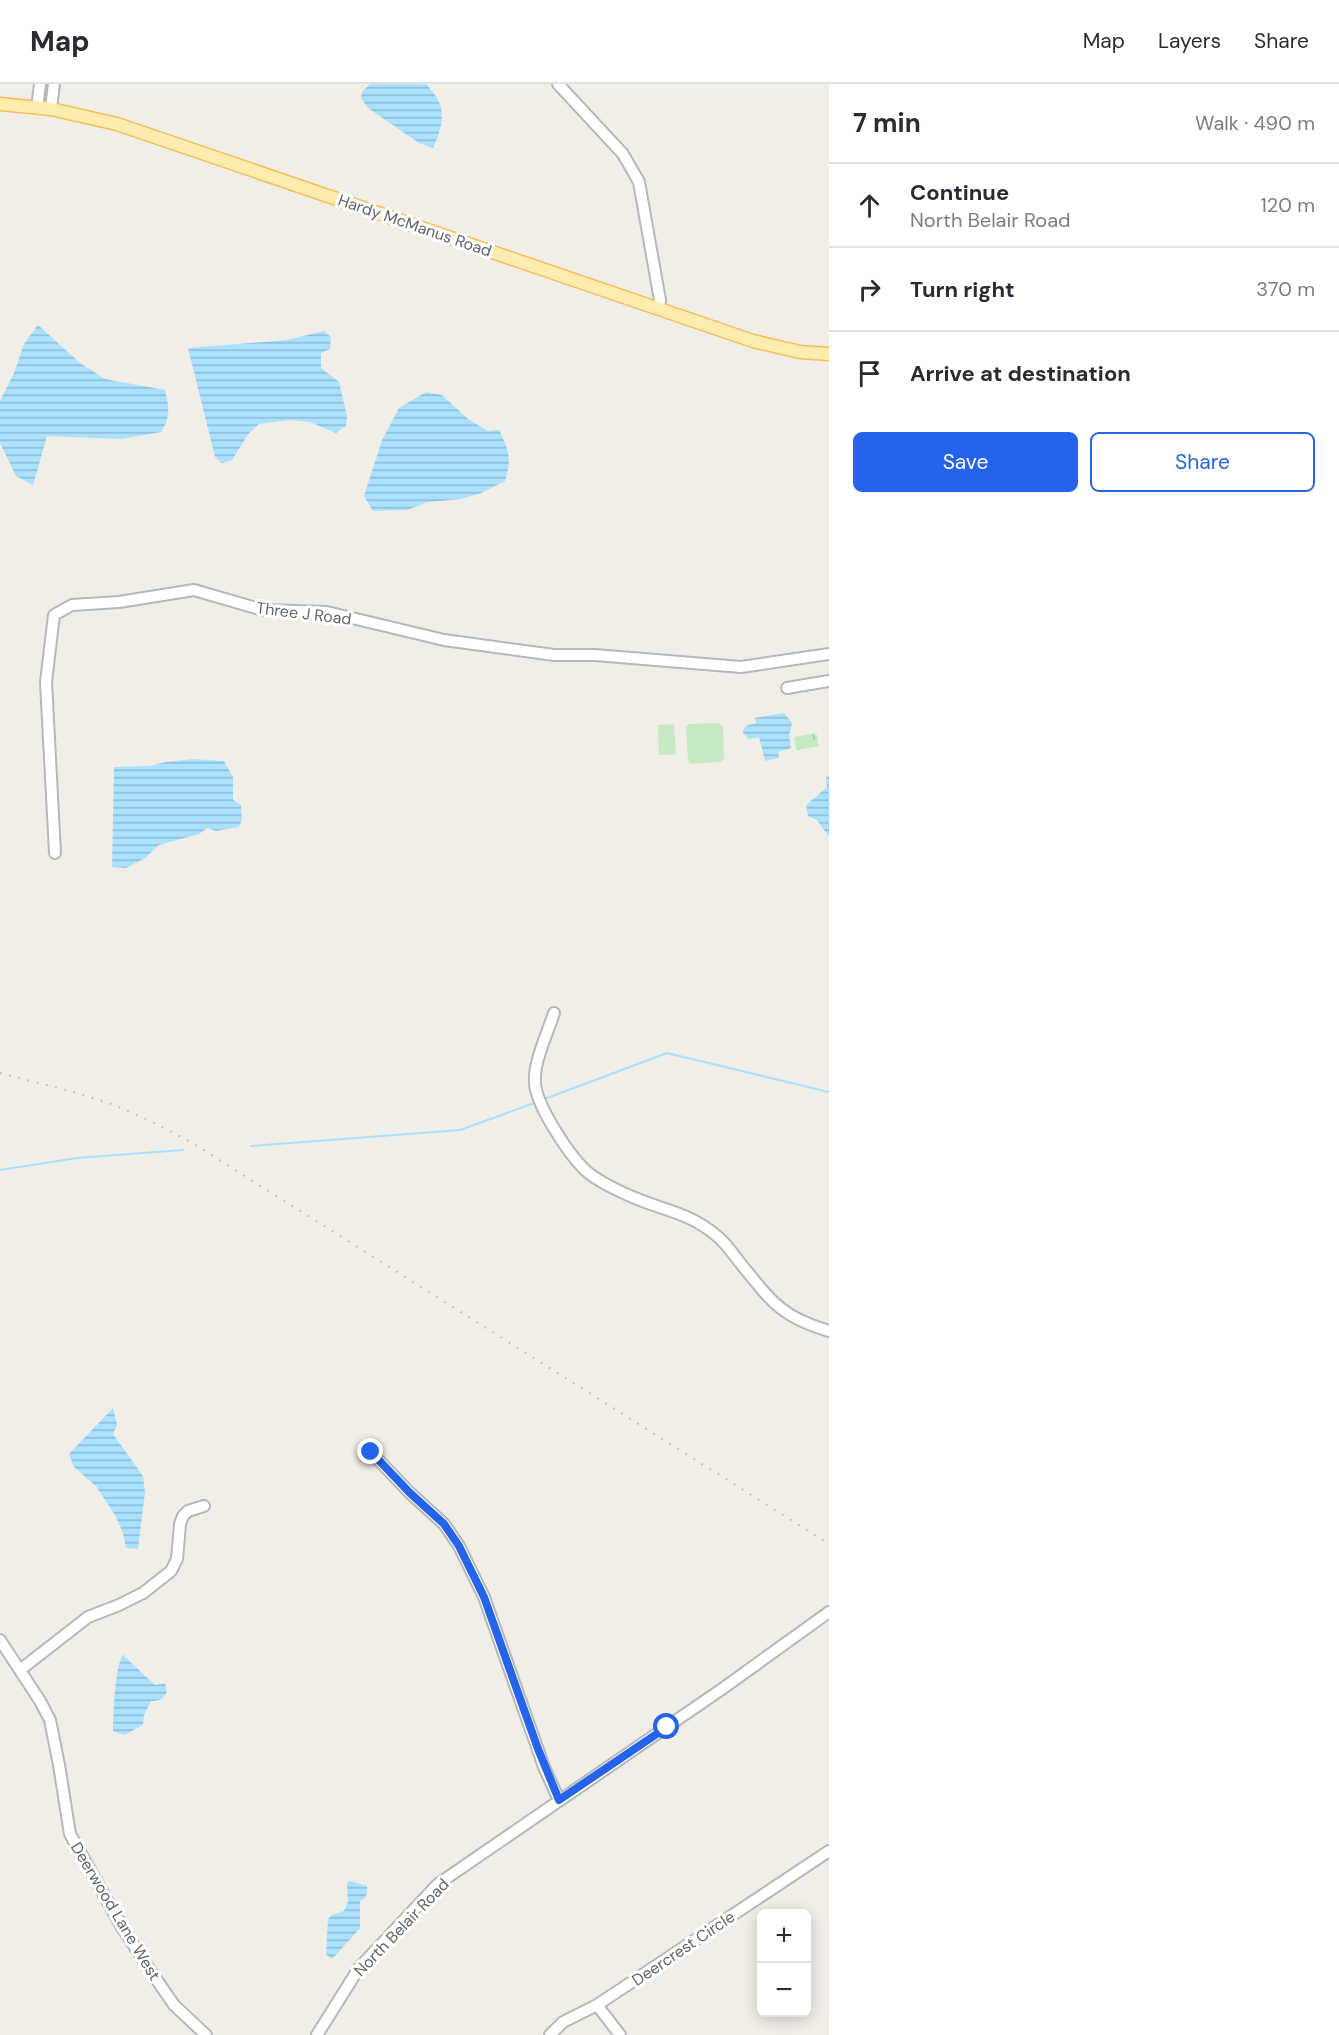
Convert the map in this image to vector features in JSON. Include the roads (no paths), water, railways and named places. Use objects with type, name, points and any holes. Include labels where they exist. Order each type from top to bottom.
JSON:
[{"type":"main road","name":"Hardy McManus Road","points":[[0,104],[51,110],[117,124],[775,347],[829,354]]},
{"type":"street","points":[[37,108],[40,84]]},
{"type":"street","points":[[51,110],[54,84]]},
{"type":"street","points":[[558,84],[623,154],[639,182],[660,300],[659,309]]},
{"type":"street","name":"Three J Road","points":[[55,852],[46,682],[54,615],[72,605],[119,602],[194,590],[263,610],[327,612],[444,640],[554,655],[596,655],[741,667],[829,654]]},
{"type":"street","points":[[787,688],[829,681]]},
{"type":"street","points":[[554,1013],[536,1068],[534,1081],[536,1093],[549,1121],[584,1170],[619,1191],[696,1220],[719,1237],[770,1299],[784,1311],[804,1323],[829,1331]]},
{"type":"street","points":[[367,1448],[410,1493],[444,1524],[459,1546],[484,1597],[559,1800]]},
{"type":"street","points":[[20,1670],[88,1617],[143,1593],[171,1571],[177,1559],[180,1524],[183,1516],[188,1511],[204,1506]]},
{"type":"street","name":"North Belair Road","points":[[317,2035],[358,1968],[438,1884],[732,1683],[829,1612]]},
{"type":"street","name":"Deerwood Lane West","points":[[0,1640],[50,1720],[70,1834],[123,1929],[152,1973],[174,2005],[206,2035]]},
{"type":"street","name":"Deercrest Circle","points":[[550,2035],[563,2022],[597,2005],[829,1851]]},
{"type":"street","points":[[597,2005],[620,2035]]},
{"type":"water","points":[[370,84],[426,84],[437,98],[442,112],[440,130],[433,148],[419,143],[368,108],[361,98],[362,92]]},
{"type":"water","points":[[38,325],[80,363],[105,379],[165,390],[168,412],[161,432],[121,439],[47,436],[33,485],[16,476],[0,443],[0,401],[14,373],[24,344]]},
{"type":"water","points":[[324,331],[331,337],[330,349],[321,353],[321,368],[339,382],[347,416],[346,426],[336,433],[310,422],[290,420],[259,424],[249,433],[232,460],[222,463],[215,457],[188,348],[287,340]]},
{"type":"water","points":[[426,392],[442,395],[468,419],[488,431],[499,430],[508,455],[505,481],[481,493],[461,499],[428,502],[407,510],[373,511],[364,496],[382,440],[399,408]]},
{"type":"water","points":[[784,713],[792,723],[789,735],[791,748],[778,752],[779,758],[765,761],[759,737],[749,739],[743,733],[744,728],[756,723],[755,718]]},
{"type":"water","points":[[193,759],[224,761],[233,777],[233,800],[241,805],[242,819],[239,827],[216,831],[207,828],[199,834],[159,845],[145,858],[126,868],[112,867],[114,767],[149,766]]},
{"type":"water","points":[[829,776],[829,837],[817,820],[808,816],[806,805],[827,787],[826,777]]},
{"type":"water","points":[[113,1408],[117,1425],[113,1434],[143,1476],[145,1492],[138,1549],[126,1548],[123,1533],[115,1515],[96,1486],[74,1467],[69,1454]]},
{"type":"water","points":[[123,1655],[155,1685],[165,1683],[167,1692],[160,1699],[151,1701],[144,1715],[143,1725],[124,1735],[113,1731],[116,1679]]},
{"type":"water","points":[[350,1881],[367,1886],[367,1894],[360,1901],[360,1928],[333,1958],[330,1958],[326,1954],[328,1919],[344,1911],[348,1902],[347,1883]]},
{"type":"waterway","points":[[542,1100],[667,1053],[829,1092]]},
{"type":"waterway","points":[[251,1146],[460,1130],[537,1102]]},
{"type":"waterway","points":[[0,1170],[77,1158],[183,1150]]},
{"type":"railway","points":[[0,1073],[111,1104],[153,1122],[194,1144],[829,1544]]}]
